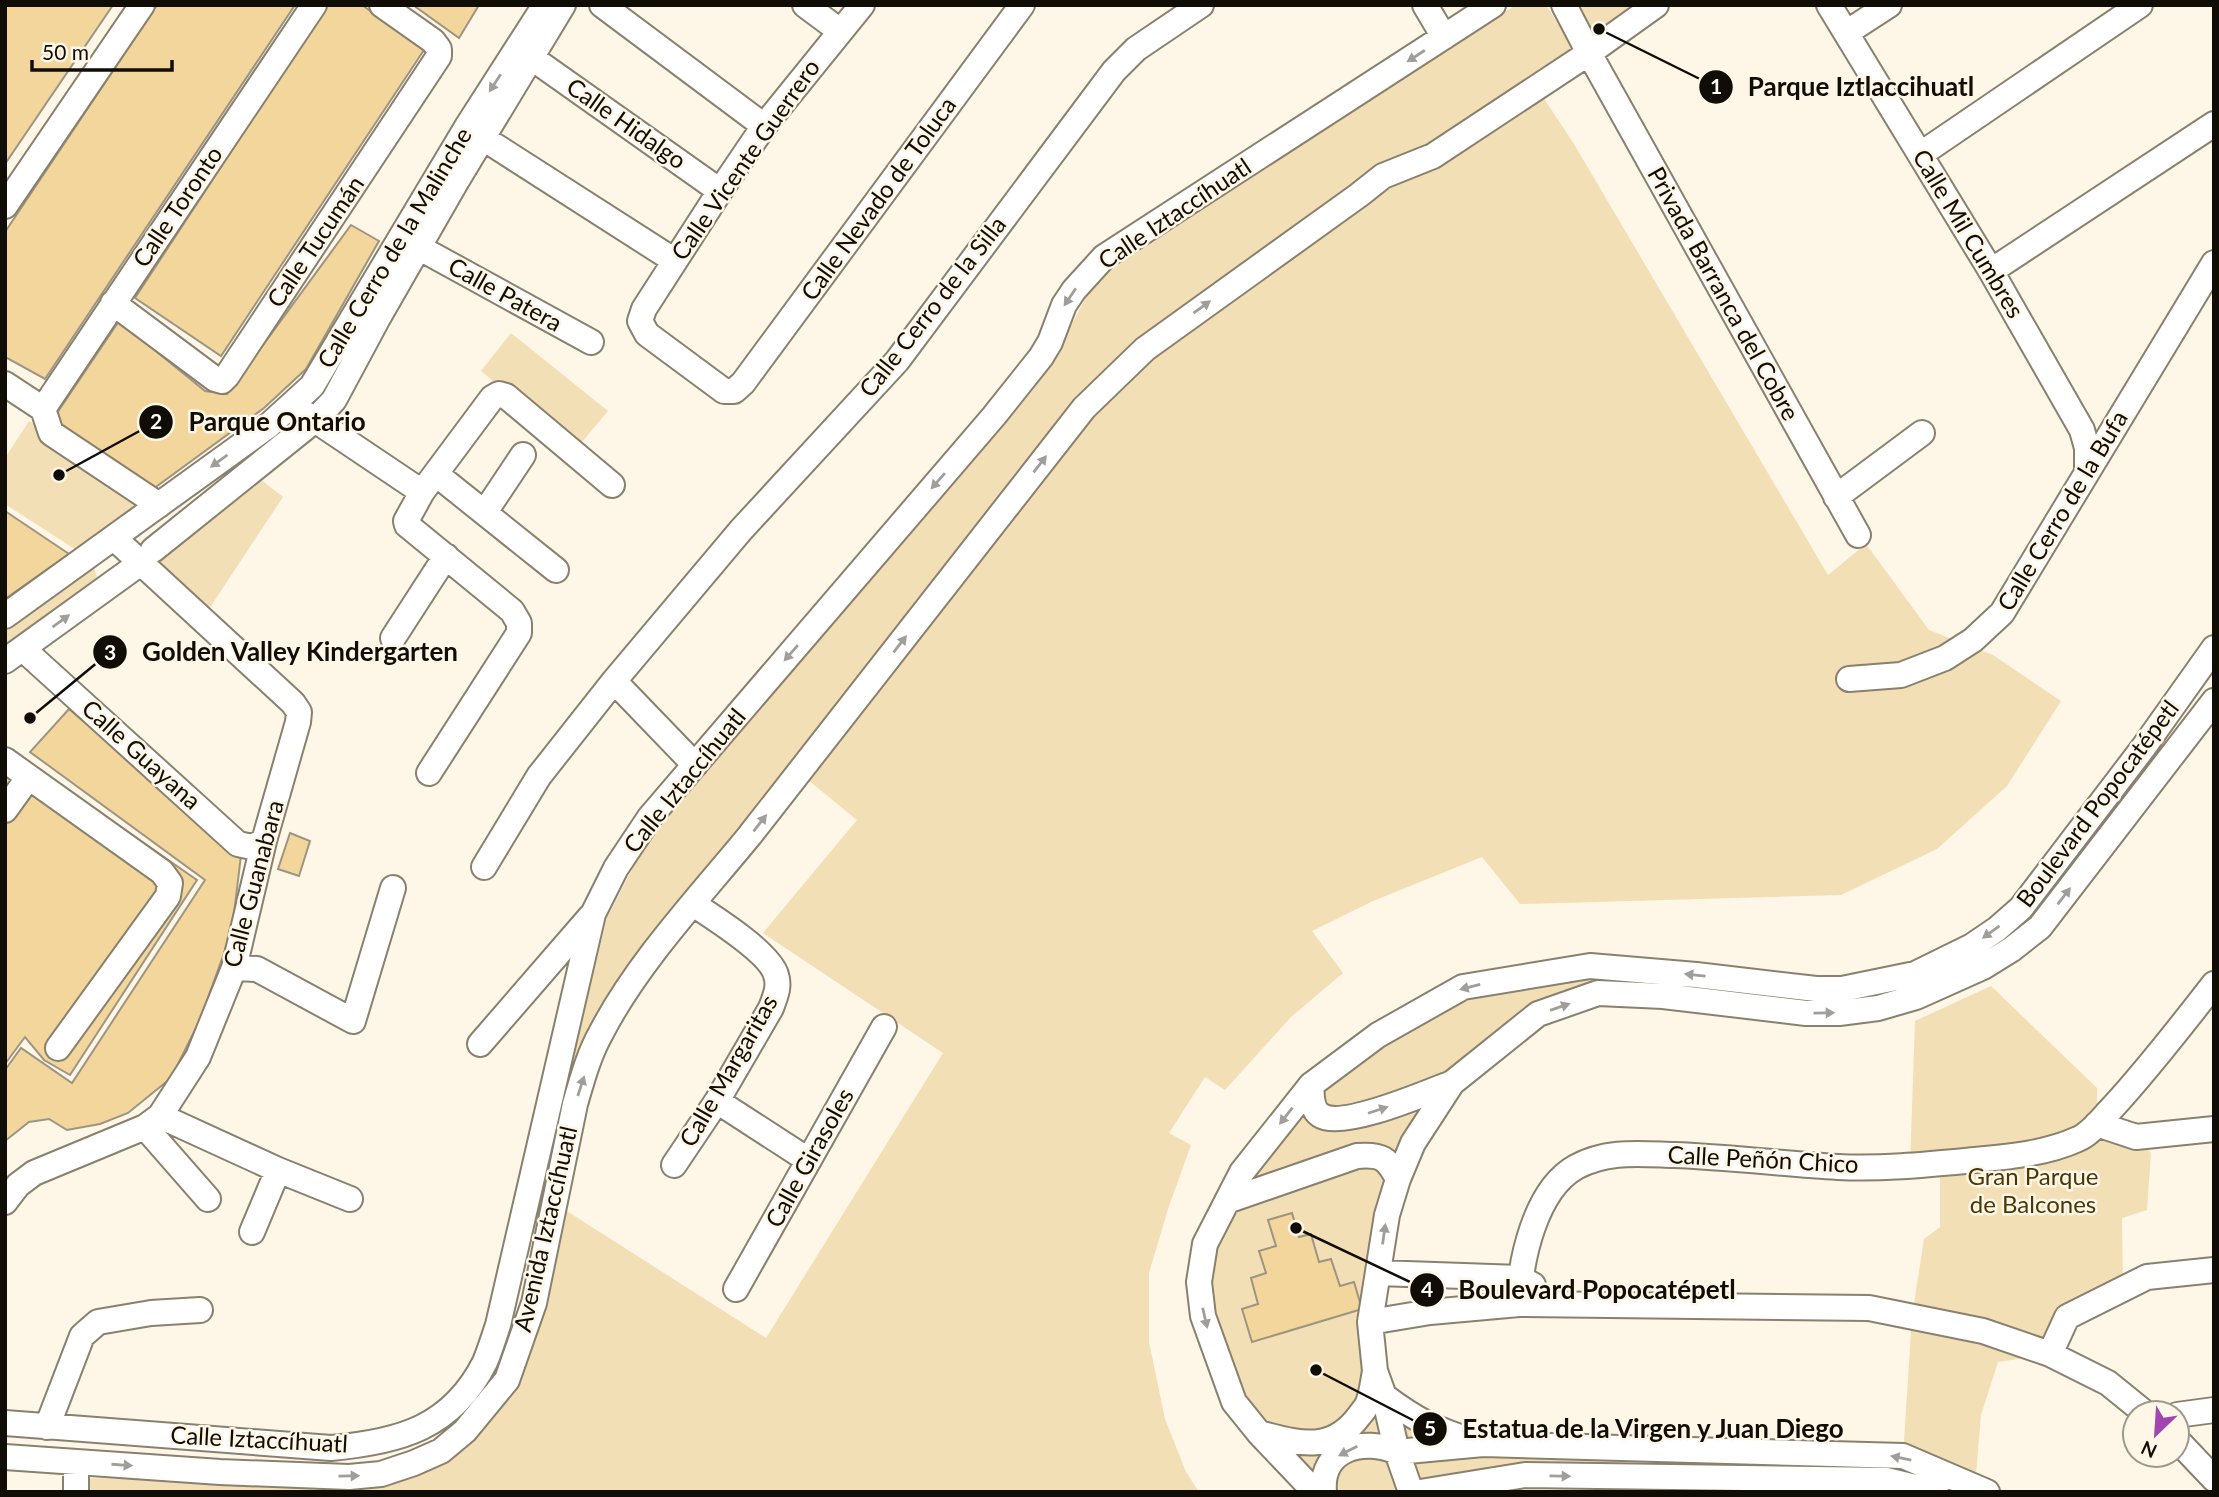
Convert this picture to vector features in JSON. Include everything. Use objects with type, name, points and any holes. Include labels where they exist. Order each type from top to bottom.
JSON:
[{"type":"street","points":[[5,206],[142,5]]},
{"type":"street","name":"Calle Toronto","points":[[43,409],[314,5]]},
{"type":"street","name":"Calle Tucumán","points":[[113,303],[215,379],[222,381],[227,376],[439,56],[439,49],[433,41],[382,5]]},
{"type":"street","name":"Calle Cerro de la Malinche","points":[[14,655],[147,556],[315,419],[334,400],[545,5]]},
{"type":"street","name":"Calle Cerro de la Malinche","points":[[5,616],[268,426],[312,386],[476,132],[531,58],[564,5]]},
{"type":"street","points":[[602,5],[764,126]]},
{"type":"street","points":[[805,5],[839,31]]},
{"type":"street","name":"Calle Vicente Guerrero","points":[[640,321],[644,309],[764,126],[862,5]]},
{"type":"street","name":"Calle Nevado de Toluca","points":[[640,321],[646,334],[724,391],[734,391],[743,383],[1022,5]]},
{"type":"street","name":"Calle Cerro de la Silla","points":[[484,867],[540,776],[614,681],[741,530],[897,361],[1114,71],[1136,49],[1201,5]]},
{"type":"street","points":[[1425,5],[1444,37]]},
{"type":"street","name":"Calle Iztaccíhuatl","points":[[5,1423],[331,1448],[369,1445],[407,1435],[432,1423],[455,1405],[485,1362],[498,1325],[593,914],[616,868],[650,817],[1010,396],[1041,357],[1050,342],[1064,305],[1074,290],[1104,257],[1493,5]]},
{"type":"street","name":"Privada Barranca del Cobre","points":[[1564,5],[1588,53],[1858,535]]},
{"type":"street","points":[[1588,53],[1656,5]]},
{"type":"street","name":"Calle Mil Cumbres","points":[[1829,5],[1992,271],[2082,430],[2087,448],[2087,472]]},
{"type":"street","points":[[1846,33],[1889,5]]},
{"type":"street","points":[[1921,154],[2140,5]]},
{"type":"street","name":"Avenida Iztaccíhuatl","points":[[5,1457],[349,1477],[381,1474],[414,1463],[441,1451],[465,1431],[507,1380],[534,1303],[575,1104],[599,1035],[625,991],[1084,408],[1144,349],[1383,176],[1433,156],[1588,53]]},
{"type":"street","name":"Calle Hidalgo","points":[[531,58],[720,191]]},
{"type":"street","points":[[1992,271],[2214,124]]},
{"type":"street","points":[[476,132],[675,261]]},
{"type":"street","name":"Calle Patera","points":[[418,247],[591,342]]},
{"type":"street","name":"Calle Cerro de la Bufa","points":[[1849,679],[1901,675],[1945,658],[1973,640],[2002,614],[2214,263]]},
{"type":"street","points":[[5,384],[43,409],[51,433],[159,505]]},
{"type":"street","points":[[429,773],[519,633],[519,623],[512,611],[407,525],[406,521],[429,483],[492,398],[499,394],[506,396],[612,485]]},
{"type":"street","points":[[293,405],[485,512],[556,570]]},
{"type":"street","points":[[1836,497],[1922,433]]},
{"type":"street","points":[[485,512],[523,455]]},
{"type":"street","name":"Calle Guanabara","points":[[114,538],[147,556],[299,712],[264,841],[234,968],[198,1056],[152,1122]]},
{"type":"street","points":[[393,638],[446,556]]},
{"type":"street","name":"Boulevard Popocatépetl","points":[[1315,1492],[1259,1433],[1234,1402],[1203,1316],[1199,1282],[1205,1244],[1242,1172],[1311,1085],[1378,1035],[1463,986],[1590,966],[1816,989],[1842,989],[1915,974],[1972,946],[2021,908],[2143,748],[2214,648]]},
{"type":"street","name":"Calle Guayana","points":[[14,655],[238,844],[252,847],[264,841]]},
{"type":"street","points":[[614,681],[695,765]]},
{"type":"street","name":"Boulevard Popocatépetl","points":[[1411,1492],[1375,1371],[1370,1322],[1387,1215],[1398,1180],[1413,1143],[1452,1083],[1538,1014],[1598,993],[1663,996],[1806,1013],[1839,1013],[1878,1008],[1916,997],[1983,967],[2012,950],[2040,927],[2214,701]]},
{"type":"street","points":[[5,760],[162,872],[170,883],[168,896],[58,1048]]},
{"type":"street","points":[[5,810],[28,778]]},
{"type":"street","points":[[234,968],[257,969],[353,1021],[393,888]]},
{"type":"street","name":"Calle Margaritas","points":[[674,1165],[717,1101],[777,992],[776,975],[769,962],[693,904]]},
{"type":"street","points":[[480,1044],[593,914]]},
{"type":"street","name":"Calle Peñón Chico","points":[[1520,1304],[1520,1278],[1532,1228],[1542,1205],[1555,1186],[1573,1168],[1596,1158],[1624,1153],[1724,1157],[1839,1167],[1910,1166],[2027,1155],[2081,1139],[2142,1076],[2214,984]]},
{"type":"street","name":"Calle Girasoles","points":[[736,1289],[884,1027]]},
{"type":"street","points":[[1311,1085],[1313,1105],[1319,1115],[1334,1120],[1371,1112],[1452,1083]]},
{"type":"street","points":[[717,1101],[808,1160]]},
{"type":"street","points":[[152,1122],[208,1199]]},
{"type":"street","points":[[5,1202],[18,1185],[34,1173],[152,1122],[350,1199]]},
{"type":"street","points":[[2097,1124],[2136,1137],[2214,1129]]},
{"type":"street","points":[[1227,1201],[1357,1156],[1371,1154],[1390,1164],[1398,1180]]},
{"type":"street","points":[[252,1232],[278,1170]]},
{"type":"street","points":[[2050,1354],[2067,1317],[2147,1277],[2214,1270]]},
{"type":"street","points":[[1378,1273],[1520,1278],[1568,1303]]},
{"type":"street","points":[[1370,1322],[1430,1312],[1520,1304],[1869,1308],[1983,1331],[2050,1354],[2108,1383],[2128,1399]]},
{"type":"street","points":[[47,1427],[82,1336],[89,1328],[98,1322],[151,1313],[200,1310]]},
{"type":"street","points":[[1259,1433],[1307,1443],[1322,1442],[1337,1436],[1350,1428],[1368,1404],[1375,1371]]},
{"type":"street","points":[[1384,1396],[1411,1417],[1483,1444]]},
{"type":"street","points":[[2191,1413],[2214,1410]]},
{"type":"street","points":[[1324,1492],[1323,1483],[1331,1464],[1344,1450],[1364,1444],[1385,1446],[1397,1451],[1483,1444],[1903,1456],[1942,1486]]},
{"type":"street","points":[[1621,1485],[1635,1448]]},
{"type":"street","points":[[2191,1452],[2214,1479]]},
{"type":"street","points":[[76,1462],[76,1492]]},
{"type":"street","points":[[1485,1492],[1525,1475]]},
{"type":"street","points":[[1420,1492],[1525,1475],[1621,1485],[1793,1485],[1886,1480],[1987,1492]]},
{"type":"green space","points":[[1516,5],[1546,5],[1576,53],[1533,82],[1574,144],[1828,575],[1866,544],[1929,630],[1993,655],[2061,701],[2007,786],[1937,849],[1841,895],[1520,904],[1482,857],[1373,901],[1312,931],[1343,973],[1291,1017],[1225,1090],[1205,1077],[1169,1133],[1191,1145],[1149,1273],[1149,1342],[1165,1419],[1186,1472],[1199,1492],[89,1492],[90,1478],[375,1487],[462,1447],[527,1362],[562,1208],[766,1338],[943,1053],[763,933],[857,820],[793,770],[579,1061],[573,1058],[607,918],[641,852],[691,784],[1054,358],[1095,280]]},
{"type":"green space","points":[[1564,5],[1656,5],[1589,53]]},
{"type":"green space","points":[[511,333],[608,411],[576,449],[481,371]]},
{"type":"green space","points":[[29,421],[159,505],[87,557],[5,504],[5,458]]},
{"type":"green space","points":[[260,479],[283,497],[205,615],[147,563]]},
{"type":"green space","points":[[91,559],[97,577],[95,584],[5,648],[5,621]]},
{"type":"green space","points":[[1643,975],[1538,1014],[1452,1083],[1380,1213],[1377,1375],[1439,1432],[1632,1451],[1618,1475],[1483,1492],[1316,1492],[1259,1432],[1203,1318],[1206,1244],[1311,1085],[1463,987]]},
{"type":"green space","name":"Gran Parque de Balcones","points":[[1991,986],[2097,1088],[2098,1124],[2136,1137],[2151,1153],[2147,1210],[2122,1218],[2123,1289],[2067,1317],[2050,1354],[1998,1362],[1981,1415],[1975,1486],[1903,1456],[1912,1316],[1924,1239],[1940,1227],[1940,1176],[1910,1166],[1915,1021]]},
{"type":"building","points":[[5,5],[113,5],[5,164]]},
{"type":"building","points":[[157,5],[295,5],[45,379],[5,357],[5,232]]},
{"type":"building","points":[[327,5],[362,5],[424,50],[221,356],[135,298]]},
{"type":"building","points":[[413,5],[479,5],[459,38]]},
{"type":"building","points":[[351,225],[379,241],[306,369],[264,408],[153,489],[61,430],[55,416],[119,321],[205,391],[227,394]]},
{"type":"building","points":[[5,511],[69,554],[5,599]]},
{"type":"building","points":[[69,709],[241,855],[232,931],[200,1020],[171,1078],[128,1113],[100,1124],[67,1130],[49,1119],[29,1122],[5,1141],[5,1070],[21,1048],[72,1083],[205,880],[30,752]]},
{"type":"building","points":[[5,747],[197,880],[70,1075],[44,1060],[25,1037],[5,1064]]},
{"type":"building","points":[[290,833],[310,841],[299,876],[278,869]]},
{"type":"building","points":[[1292,1213],[1299,1237],[1311,1234],[1319,1262],[1331,1259],[1340,1286],[1354,1282],[1362,1309],[1252,1342],[1242,1309],[1258,1304],[1251,1278],[1266,1273],[1259,1251],[1276,1246],[1268,1220]]},
{"type":"place","name":"Parque Iztlaccihuatl","points":[[1599,29]]},
{"type":"place","name":"Parque Ontario","points":[[59,475]]},
{"type":"place","name":"Golden Valley Kindergarten","points":[[30,718]]},
{"type":"place","name":"Boulevard Popocatépetl","points":[[1296,1228]]},
{"type":"place","name":"Estatua de la Virgen y Juan Diego","points":[[1316,1370]]}]
